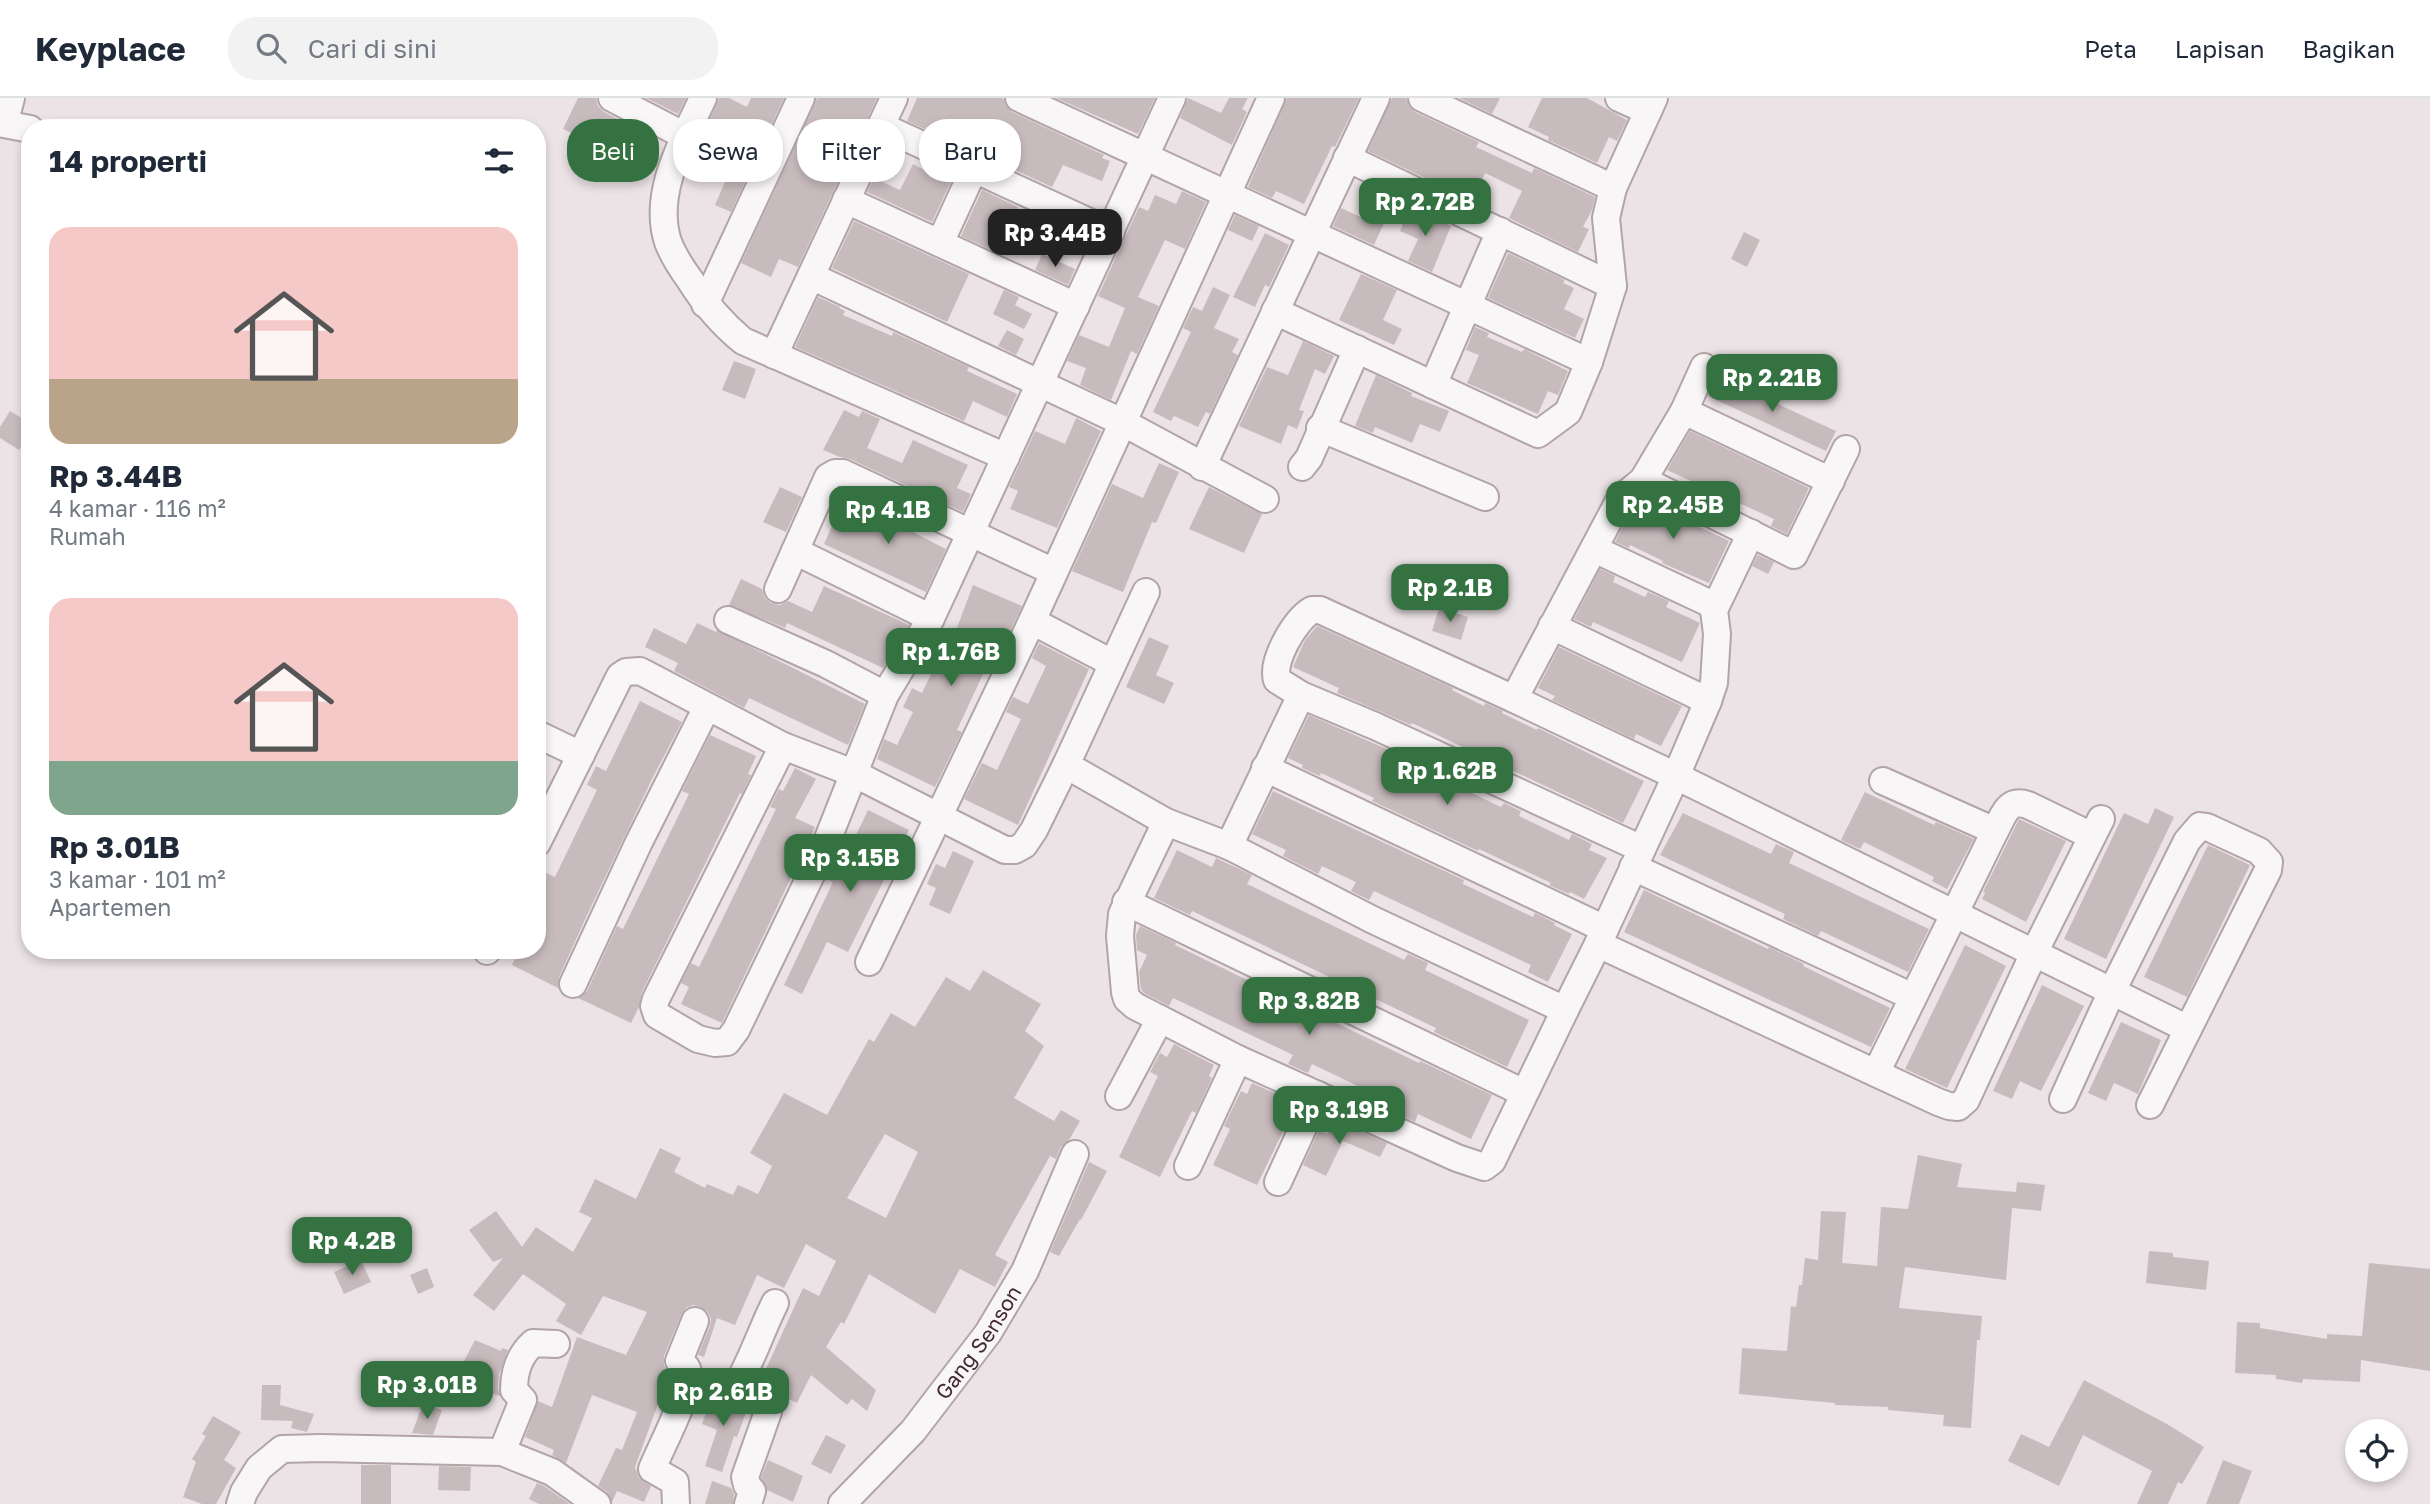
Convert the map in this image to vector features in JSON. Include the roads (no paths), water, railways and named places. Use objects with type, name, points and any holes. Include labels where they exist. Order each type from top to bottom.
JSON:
[{"type":"street","points":[[11,98],[4,124],[21,127]]},
{"type":"street","points":[[612,98],[673,130]]},
{"type":"street","points":[[693,119],[703,98]]},
{"type":"street","points":[[705,304],[801,98]]},
{"type":"street","points":[[884,119],[894,98]]},
{"type":"street","points":[[1018,98],[1589,362]]},
{"type":"street","points":[[783,746],[656,999],[654,1006],[657,1016],[698,1039],[715,1043],[727,1042],[736,1030],[825,846],[885,695],[931,618],[1172,98]]},
{"type":"street","points":[[869,962],[1032,621],[1271,98]]},
{"type":"street","points":[[1202,467],[1376,98]]},
{"type":"street","points":[[1422,98],[1613,188]]},
{"type":"street","points":[[1275,311],[1538,434],[1567,412],[1589,362],[1613,286],[1606,218],[1613,188],[1651,105],[1619,98]]},
{"type":"street","points":[[1348,158],[1613,286]]},
{"type":"street","points":[[673,164],[664,220],[669,243],[705,304],[724,326],[743,341],[1006,457]]},
{"type":"street","points":[[774,355],[855,182]]},
{"type":"street","points":[[940,243],[968,182]]},
{"type":"street","points":[[1002,182],[1111,232]]},
{"type":"street","points":[[846,200],[1076,306]]},
{"type":"street","points":[[1433,385],[1500,231]]},
{"type":"street","points":[[811,276],[1122,422],[1265,499]]},
{"type":"street","points":[[1302,467],[1309,458],[1357,349]]},
{"type":"street","points":[[1514,699],[1619,499],[1643,480],[1684,411],[1704,367]]},
{"type":"street","points":[[1684,411],[1831,481]]},
{"type":"street","points":[[1320,428],[1485,497]]},
{"type":"street","points":[[1643,480],[1794,555],[1846,449]]},
{"type":"street","points":[[778,589],[828,477],[835,473],[843,473],[1054,572]]},
{"type":"street","points":[[1714,610],[1751,533]]},
{"type":"street","points":[[1166,822],[1122,914],[1120,936],[1127,999],[1135,1006],[1238,1059],[1457,1158],[1484,1167],[1492,1161],[1602,937],[1676,776],[1714,683],[1717,634],[1714,610],[1709,603],[1594,549]]},
{"type":"street","points":[[796,551],[931,618]]},
{"type":"street","points":[[546,822],[620,676],[626,672],[640,671],[783,746],[853,773],[1005,850],[1015,850],[1024,845],[1034,830],[1146,592]]},
{"type":"street","points":[[1913,997],[1375,726],[1301,695],[1277,680],[1274,672],[1298,621],[1312,610],[1320,610],[1676,776],[2188,1029]]},
{"type":"street","points":[[729,620],[826,664],[885,695]]},
{"type":"street","points":[[1032,621],[1112,663]]},
{"type":"street","points":[[1552,626],[1708,701]]},
{"type":"street","points":[[1229,846],[1301,695]]},
{"type":"street","points":[[573,984],[639,842],[707,707]]},
{"type":"street","points":[[546,738],[581,755]]},
{"type":"street","points":[[1066,765],[1166,822],[1229,846],[1373,920],[1565,1010]]},
{"type":"street","points":[[1265,768],[1876,1073],[1949,1107],[1962,1105],[1966,1100],[2034,953],[2097,827],[2018,802],[2011,805],[1995,831],[1876,1073]]},
{"type":"street","points":[[1883,782],[1995,831]]},
{"type":"street","points":[[2063,1099],[2112,991],[2195,830],[2200,826],[2207,827],[2259,851],[2269,862],[2268,870],[2150,1105]]},
{"type":"street","points":[[1126,902],[1524,1093]]},
{"type":"street","points":[[1119,1096],[1160,1019]]},
{"type":"street","points":[[1188,1166],[1238,1059]]},
{"type":"street","points":[[1278,1182],[1318,1095]]},
{"type":"street","name":"Gang Senson","points":[[844,1503],[913,1431],[988,1333],[1024,1271],[1075,1154]]},
{"type":"street","points":[[748,1504],[752,1491],[745,1477],[768,1412],[770,1397],[749,1382],[743,1374],[775,1303]]},
{"type":"street","points":[[676,1504],[676,1482],[652,1469],[686,1390],[688,1372],[686,1366],[679,1361],[695,1321]]},
{"type":"street","points":[[502,1452],[523,1400],[514,1390],[514,1379],[522,1354],[533,1343],[556,1344]]},
{"type":"street","points":[[240,1504],[259,1468],[282,1449],[321,1448],[502,1452],[552,1472],[597,1504]]}]
